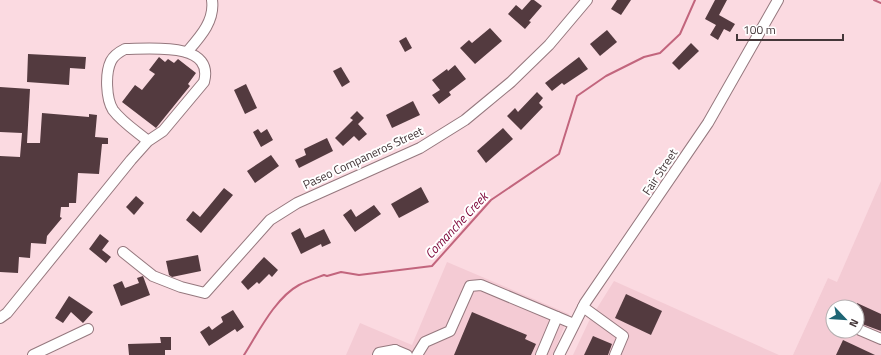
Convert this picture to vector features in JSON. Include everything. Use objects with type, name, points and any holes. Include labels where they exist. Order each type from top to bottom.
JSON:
[{"type":"street","points":[[187,52],[204,32],[213,7],[212,0]]},
{"type":"street","name":"Paseo Companeros Street","points":[[123,252],[153,276],[181,287],[205,293],[270,220],[297,203],[420,148],[464,120],[512,82],[549,45],[587,0]]},
{"type":"street","name":"Fair Street","points":[[559,355],[583,306],[708,123],[778,0]]},
{"type":"street","points":[[0,318],[7,313],[148,141],[163,131],[204,82],[206,72],[202,63],[192,54],[181,49],[125,49],[119,52],[110,63],[108,75],[109,102],[123,122],[148,141]]},
{"type":"street","points":[[417,355],[425,342],[450,331],[470,286],[481,285],[574,324]]},
{"type":"street","points":[[583,306],[623,336],[615,355]]},
{"type":"street","points":[[541,355],[557,316]]},
{"type":"street","points":[[34,355],[47,352],[88,329]]},
{"type":"street","points":[[865,332],[881,339]]},
{"type":"street","points":[[378,355],[379,353],[407,355]]},
{"type":"shaded area","points":[[881,181],[881,355],[793,355],[828,278],[837,282]]},
{"type":"shaded area","points":[[447,262],[569,314],[553,355],[346,355],[360,323],[412,345]]},
{"type":"shaded area","points":[[614,281],[779,355],[573,355],[589,321]]},
{"type":"building","points":[[531,0],[534,0],[542,6],[529,21],[531,22],[525,29],[508,14],[516,5],[522,10]]},
{"type":"building","points":[[617,0],[631,0],[621,15],[611,9]]},
{"type":"building","points":[[715,0],[727,0],[719,15],[735,24],[730,32],[724,29],[718,40],[710,35],[716,25],[705,19]]},
{"type":"building","points":[[490,28],[502,41],[475,64],[460,48],[469,40],[472,43]]},
{"type":"building","points":[[607,30],[617,42],[600,56],[590,44]]},
{"type":"building","points":[[406,37],[412,48],[405,52],[399,41]]},
{"type":"building","points":[[691,43],[699,51],[679,70],[672,63]]},
{"type":"building","points":[[28,54],[86,57],[85,69],[70,68],[69,85],[27,82]]},
{"type":"building","points":[[159,57],[165,62],[168,59],[174,63],[178,59],[196,73],[188,84],[190,86],[156,128],[122,102],[135,85],[142,90],[155,74],[149,70]]},
{"type":"building","points":[[579,57],[588,69],[564,85],[562,83],[552,91],[545,83]]},
{"type":"building","points":[[455,65],[466,79],[449,92],[451,95],[439,104],[432,95],[440,90],[432,80],[447,69],[448,71]]},
{"type":"building","points":[[341,67],[350,82],[342,87],[333,71]]},
{"type":"building","points":[[246,84],[257,108],[245,114],[234,90]]},
{"type":"building","points":[[0,87],[30,89],[27,143],[40,143],[42,113],[89,117],[89,114],[97,115],[95,137],[108,138],[108,144],[102,144],[99,174],[78,173],[76,203],[69,203],[69,207],[61,207],[60,217],[62,218],[47,236],[46,244],[31,243],[30,258],[19,257],[18,273],[0,272],[0,156],[20,157],[22,133],[0,132]]},
{"type":"building","points":[[537,92],[543,98],[539,103],[543,107],[521,130],[507,116],[515,108],[518,112]]},
{"type":"building","points":[[413,101],[420,115],[392,128],[386,115]]},
{"type":"building","points":[[357,111],[364,118],[358,124],[367,134],[359,141],[354,136],[343,146],[335,138],[353,120],[350,118]]},
{"type":"building","points":[[503,128],[513,139],[486,163],[477,151]]},
{"type":"building","points":[[258,129],[261,133],[267,129],[273,140],[261,147],[253,132]]},
{"type":"building","points":[[327,138],[333,151],[299,168],[295,160],[306,155],[304,149]]},
{"type":"building","points":[[271,155],[279,166],[255,183],[247,171]]},
{"type":"building","points":[[421,187],[429,202],[399,218],[391,204]]},
{"type":"building","points":[[224,188],[233,195],[201,233],[186,220],[193,211],[200,217]]},
{"type":"building","points":[[136,196],[144,203],[134,215],[126,207]]},
{"type":"building","points":[[374,205],[381,214],[355,232],[343,215],[351,209],[356,217]]},
{"type":"building","points":[[300,228],[305,238],[324,229],[331,243],[322,247],[321,244],[301,254],[291,233]]},
{"type":"building","points":[[100,234],[109,241],[102,250],[111,257],[106,263],[89,249]]},
{"type":"building","points":[[198,255],[201,271],[172,277],[169,275],[166,261]]},
{"type":"building","points":[[264,257],[278,270],[272,277],[269,274],[259,284],[257,282],[248,290],[241,282]]},
{"type":"building","points":[[143,276],[150,295],[121,306],[113,285],[122,281],[125,288],[139,283],[137,278]]},
{"type":"building","points":[[626,294],[662,311],[651,335],[615,318]]},
{"type":"building","points":[[69,296],[93,312],[83,323],[71,312],[63,323],[55,318]]},
{"type":"building","points":[[865,307],[881,314],[881,331],[865,325]]},
{"type":"building","points":[[233,310],[244,327],[237,332],[235,329],[209,346],[200,332],[209,326],[212,330],[223,322],[221,317]]},
{"type":"building","points":[[472,312],[527,335],[525,339],[536,344],[531,355],[454,355]]},
{"type":"building","points":[[593,336],[612,344],[608,355],[584,355]]},
{"type":"building","points":[[160,337],[171,337],[171,350],[165,350],[165,355],[129,355],[128,344],[161,343]]},
{"type":"building","points":[[843,340],[875,355],[836,355]]},
{"type":"waterway","name":"Comanche Creek","points":[[244,355],[261,327],[282,298],[299,285],[324,275],[327,276],[341,272],[359,275],[432,266],[491,200],[559,154],[577,96],[606,76],[644,57],[660,53],[680,34],[695,0]]},
{"type":"waterway","points":[[874,0],[881,3]]}]
